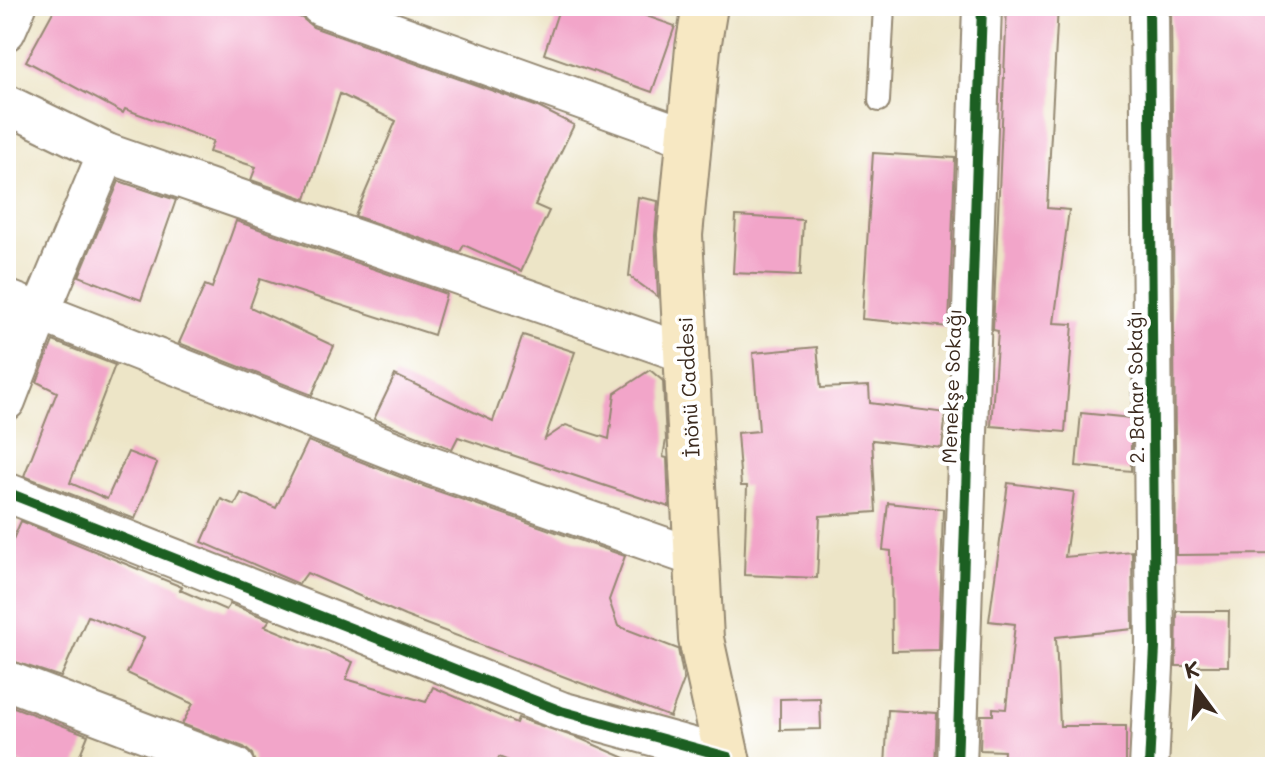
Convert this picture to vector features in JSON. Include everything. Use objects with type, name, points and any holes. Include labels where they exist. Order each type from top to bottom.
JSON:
[{"type":"main road","name":"İnönü Caddesi","points":[[705,6],[698,48],[680,235],[701,639],[729,762]]},
{"type":"street","points":[[6,31],[17,6]]},
{"type":"street","points":[[320,6],[689,138]]},
{"type":"street","name":"Menekşe Sokağı","points":[[957,767],[982,6]]},
{"type":"street","name":"2. Bahar Sokağı","points":[[1149,6],[1155,647],[1149,767]]},
{"type":"street","points":[[6,104],[107,153],[687,354]]},
{"type":"street","points":[[6,401],[23,306],[107,153]]},
{"type":"street","points":[[23,306],[433,466],[697,558]]},
{"type":"street","points":[[6,492],[561,711],[729,762]]},
{"type":"street","points":[[6,680],[235,767]]},
{"type":"lane","points":[[879,101],[884,6]]},
{"type":"building","points":[[56,6],[271,6],[302,18],[313,27],[538,107],[574,125],[535,205],[549,211],[521,271],[464,245],[460,252],[355,216],[396,121],[340,94],[306,199],[251,180],[256,167],[209,152],[213,141],[125,109],[123,113],[26,61]]},
{"type":"building","points":[[560,6],[618,6],[675,26],[652,92],[544,54]]},
{"type":"building","points":[[1007,6],[1058,6],[1047,208],[1069,210],[1054,323],[1073,324],[1065,432],[991,426],[998,331],[993,330]]},
{"type":"building","points":[[1171,6],[1275,6],[1275,554],[1176,555]]},
{"type":"building","points":[[873,153],[955,158],[949,327],[862,319]]},
{"type":"building","points":[[119,181],[176,200],[141,300],[79,276]]},
{"type":"building","points":[[638,197],[658,201],[655,236],[658,297],[629,276]]},
{"type":"building","points":[[736,216],[803,220],[800,276],[733,273]]},
{"type":"building","points":[[236,221],[446,294],[434,335],[260,279],[250,307],[334,346],[312,395],[179,343],[205,285],[212,288]]},
{"type":"building","points":[[523,335],[575,352],[545,439],[566,425],[609,439],[615,393],[650,370],[663,381],[666,440],[663,457],[667,458],[669,507],[458,437],[452,449],[374,419],[395,375],[493,421]]},
{"type":"building","points":[[53,341],[115,365],[70,483],[107,499],[128,452],[157,463],[135,519],[24,476],[57,392],[37,382]]},
{"type":"building","points":[[817,347],[821,388],[869,386],[870,403],[946,413],[942,448],[872,440],[876,512],[820,516],[817,578],[744,575],[747,486],[741,486],[737,433],[759,431],[753,353]]},
{"type":"building","points":[[1081,413],[1131,418],[1131,471],[1076,466]]},
{"type":"building","points":[[308,441],[426,487],[625,556],[609,600],[618,626],[678,649],[684,680],[670,717],[405,616],[307,573],[299,584],[202,542],[221,499],[235,505],[241,493],[276,508]]},
{"type":"building","points":[[1008,483],[1074,492],[1065,557],[1132,551],[1133,629],[1056,637],[1060,726],[1126,726],[1126,767],[1003,767],[1004,751],[980,750],[981,715],[993,715],[993,708],[1006,709],[1015,624],[989,621]]},
{"type":"building","points":[[888,503],[943,509],[939,650],[892,651],[891,551],[883,550]]},
{"type":"building","points":[[21,521],[182,587],[180,590],[226,610],[230,604],[270,620],[265,626],[353,662],[346,679],[426,702],[433,687],[516,723],[518,718],[581,739],[646,767],[524,767],[499,757],[495,767],[256,767],[252,754],[244,747],[182,724],[193,704],[127,673],[144,638],[88,616],[61,677],[6,659],[6,555]]},
{"type":"building","points":[[1177,611],[1229,611],[1228,666],[1176,666]]},
{"type":"building","points":[[820,698],[821,729],[780,730],[780,699]]},
{"type":"building","points":[[6,704],[88,735],[75,767],[29,767],[6,757]]},
{"type":"building","points":[[888,710],[937,713],[935,767],[885,767]]},
{"type":"cycle path","points":[[957,767],[982,6]]},
{"type":"cycle path","points":[[1149,6],[1155,647],[1149,767]]},
{"type":"cycle path","points":[[6,492],[561,711],[728,757]]}]
